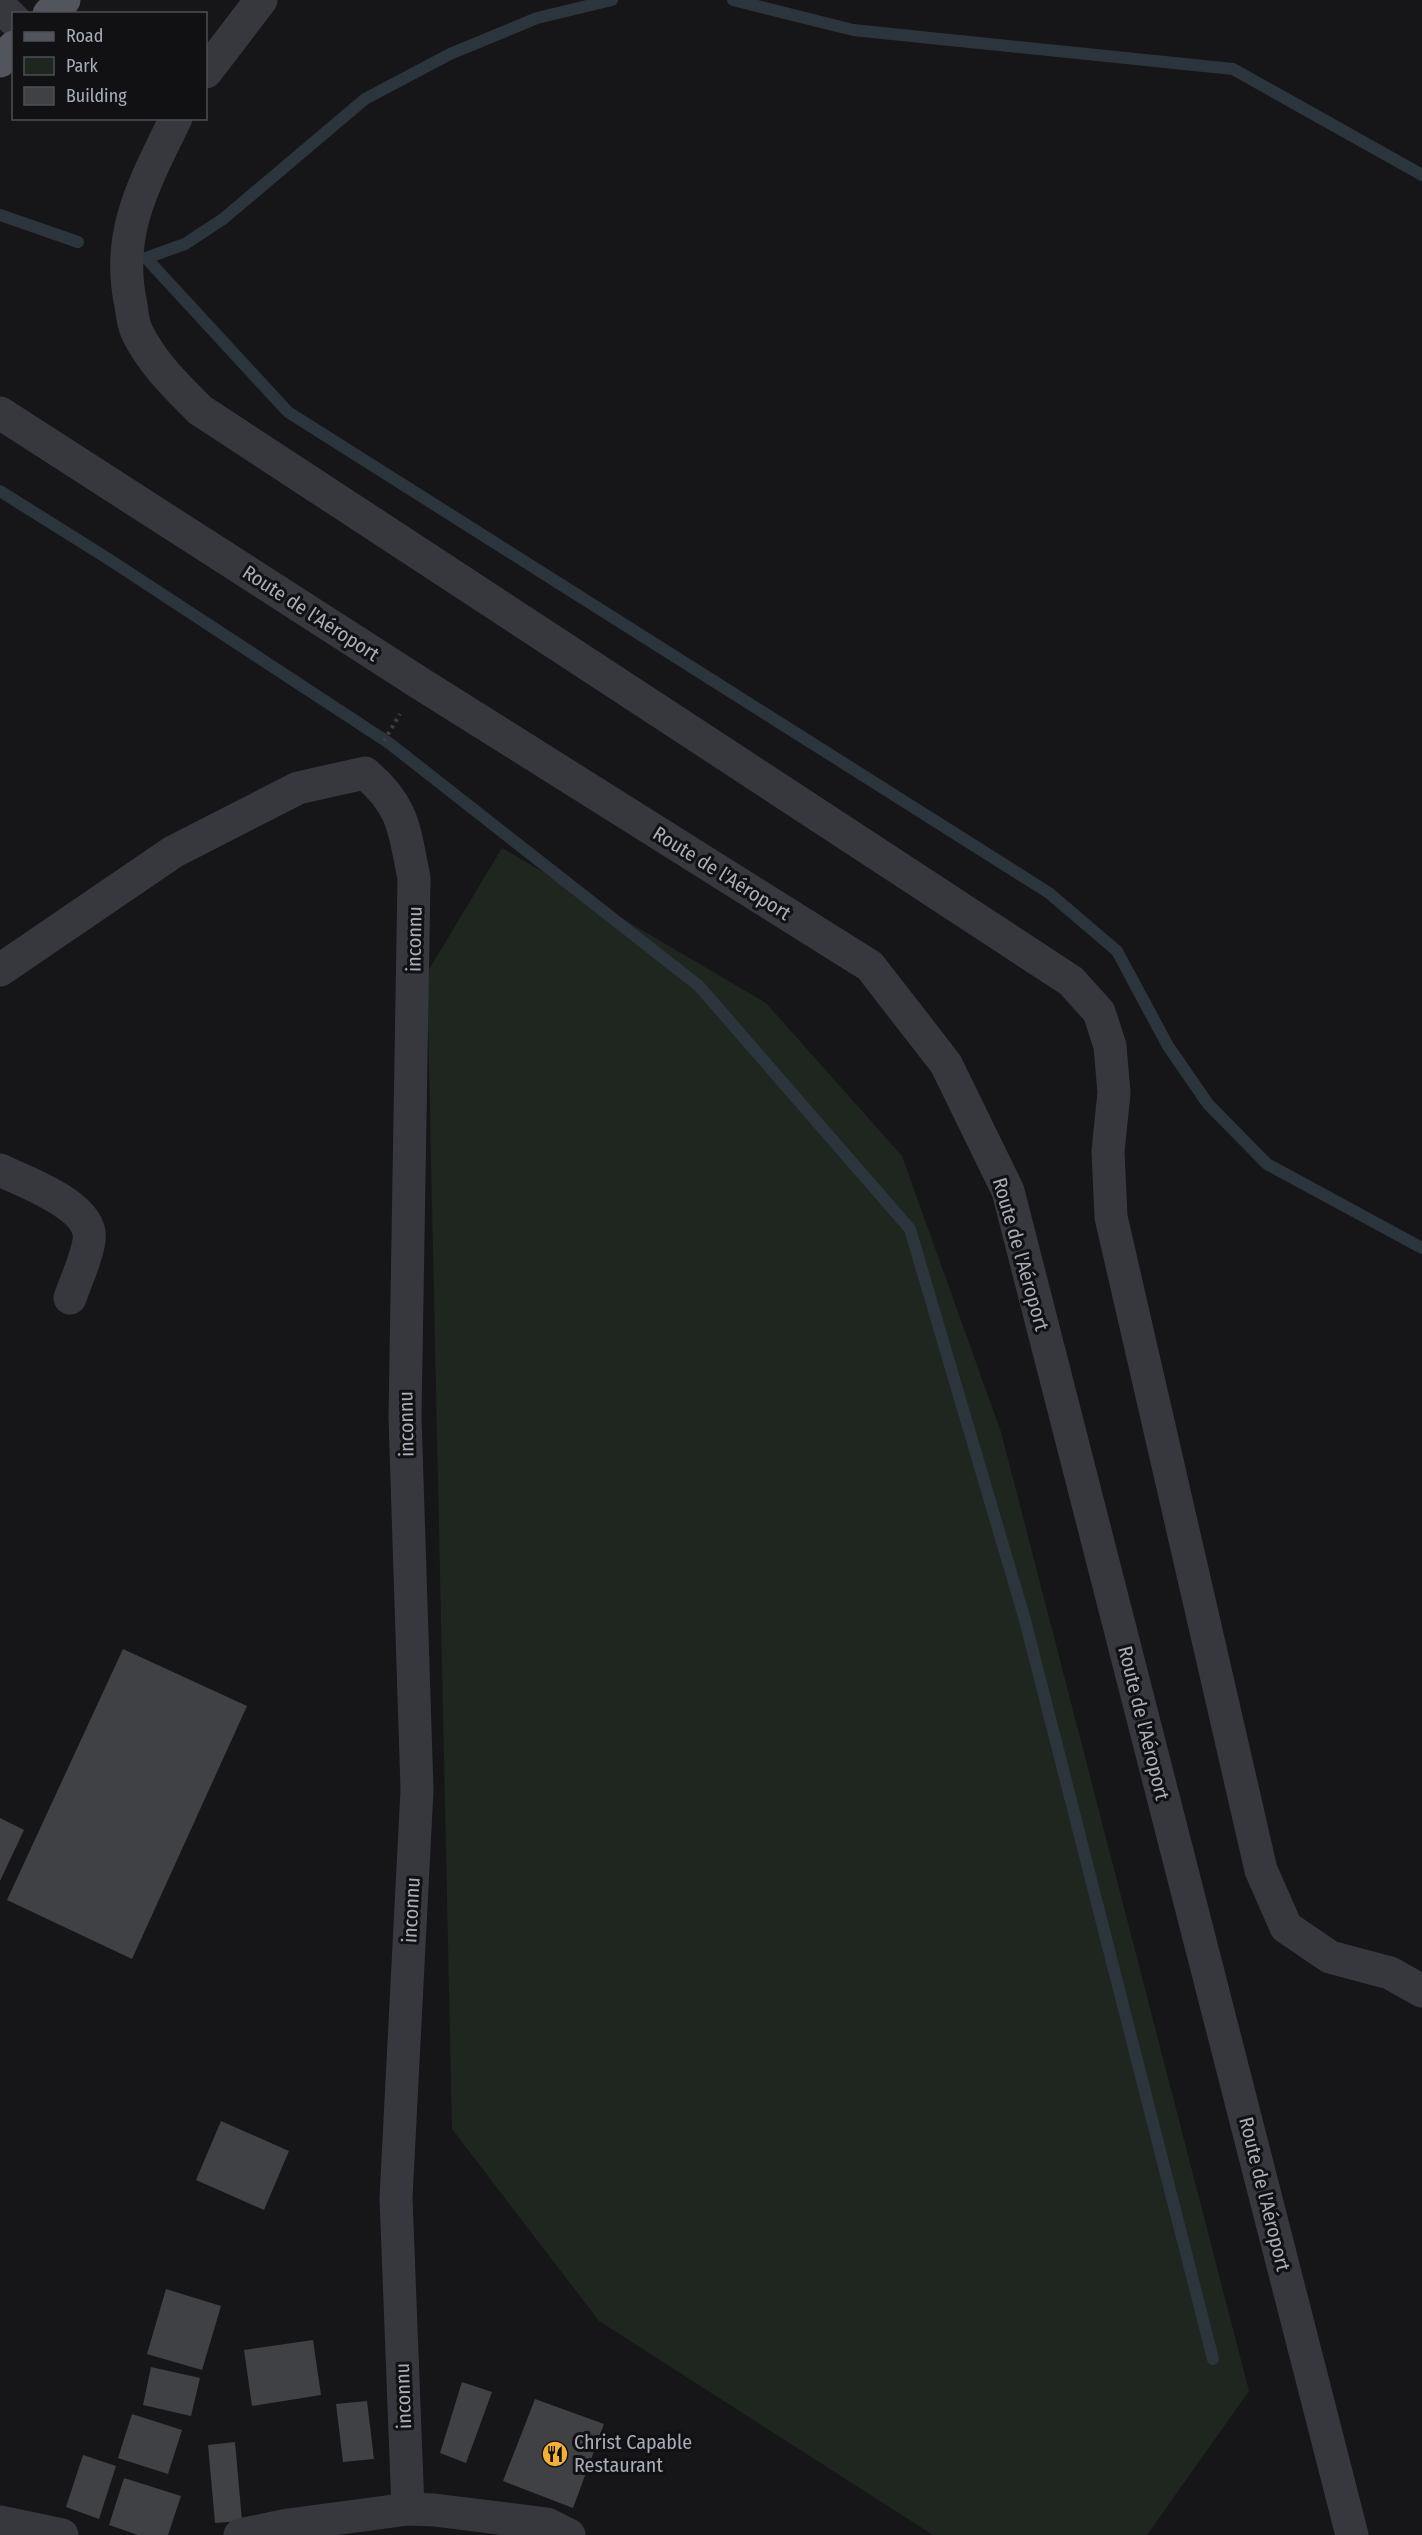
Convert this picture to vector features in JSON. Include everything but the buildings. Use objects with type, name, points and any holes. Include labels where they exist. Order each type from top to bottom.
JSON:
[{"type":"main road","points":[[51,12],[64,0]]},
{"type":"main road","points":[[0,61],[12,49]]},
{"type":"street","points":[[207,71],[261,0]]},
{"type":"street","points":[[0,6],[12,18]]},
{"type":"street","points":[[175,120],[142,188],[125,248],[125,280],[136,331],[164,374],[200,410],[1071,981],[1099,1012],[1110,1046],[1114,1093],[1108,1151],[1111,1217],[1262,1870],[1286,1927],[1330,1957],[1390,1973],[1422,1991]]},
{"type":"street","name":"Route de l'Aéroport","points":[[0,413],[418,682],[870,966],[946,1064],[1008,1191],[1352,2535]]},
{"type":"street","name":"inconnu","points":[[0,970],[173,852],[297,788],[365,773],[386,790],[402,816],[414,879],[405,1417],[417,1790],[396,2198],[408,2509]]},
{"type":"street","points":[[0,1170],[70,1204],[84,1222],[90,1238],[70,1298]]},
{"type":"street","points":[[240,2535],[288,2525],[408,2509],[434,2510],[546,2524],[569,2535]]},
{"type":"street","points":[[0,2522],[62,2535]]},
{"type":"green space","points":[[502,848],[766,1003],[902,1156],[1001,1432],[1249,2391],[1147,2535],[933,2535],[599,2321],[452,2129],[427,973]]},
{"type":"waterway","points":[[612,0],[537,18],[450,54],[365,99],[223,219],[185,244],[146,258],[288,412],[1049,893],[1117,951],[1168,1046],[1208,1104],[1267,1164],[1422,1248]]},
{"type":"waterway","points":[[733,0],[853,30],[1233,69],[1422,175]]},
{"type":"waterway","points":[[0,215],[78,242]]},
{"type":"waterway","points":[[0,491],[110,560],[389,743],[699,986],[910,1229],[1025,1620],[1213,2359]]},
{"type":"place","name":"Christ Capable Restaurant","points":[[555,2454]]}]
